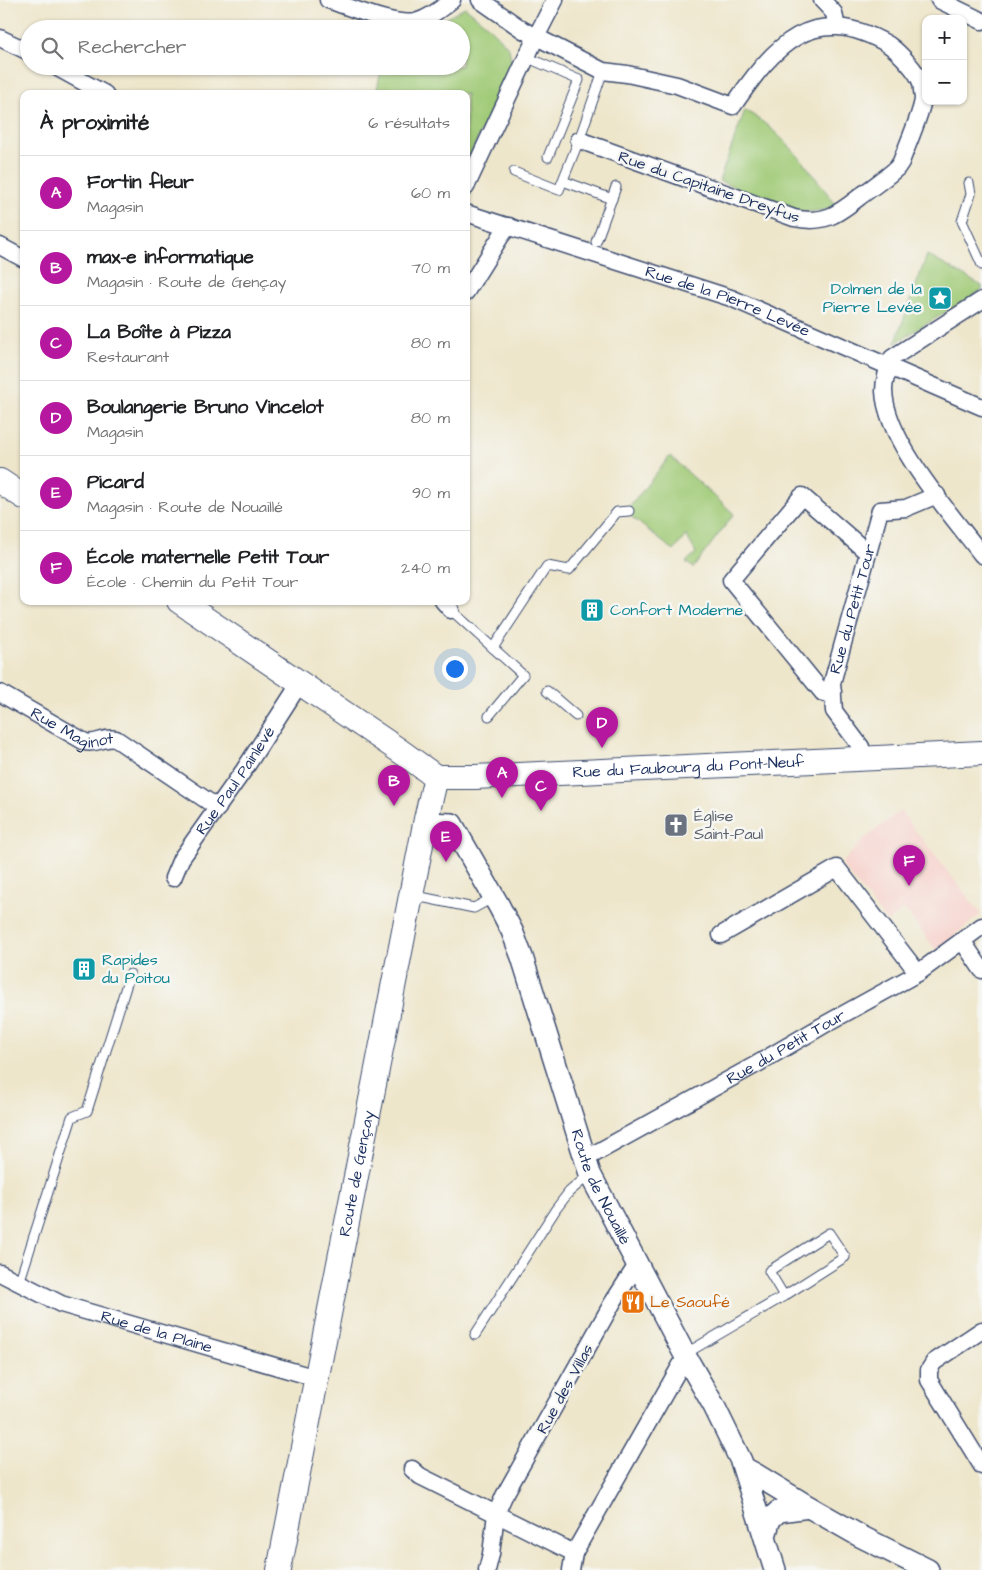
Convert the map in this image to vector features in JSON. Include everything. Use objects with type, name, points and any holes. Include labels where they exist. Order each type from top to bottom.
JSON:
[{"type":"main road","points":[[0,481],[20,494]]},
{"type":"main road","points":[[185,605],[400,751],[436,778]]},
{"type":"main road","name":"Rue du Faubourg du Pont-Neuf","points":[[436,778],[982,753]]},
{"type":"main road","name":"Route de Gençay","points":[[280,1570],[411,894],[436,778]]},
{"type":"street","points":[[328,0],[390,20]]},
{"type":"street","points":[[419,20],[452,0]]},
{"type":"street","name":"Rue du Capitaine Dreyfus","points":[[480,0],[523,30],[603,71],[627,74],[677,85],[733,106],[756,72],[779,46],[804,29],[820,24],[836,23],[867,32],[892,47],[917,75],[921,84],[923,98],[921,108],[897,168],[841,212],[816,221],[794,218],[579,140]]},
{"type":"street","points":[[470,178],[554,0]]},
{"type":"street","points":[[822,0],[834,13],[836,23]]},
{"type":"street","points":[[939,0],[982,20]]},
{"type":"street","points":[[0,38],[20,48]]},
{"type":"street","points":[[70,75],[98,90]]},
{"type":"street","name":"Rue de la Pierre Levée","points":[[470,214],[732,298],[982,407]]},
{"type":"street","points":[[470,286],[509,226]]},
{"type":"street","points":[[0,246],[20,257]]},
{"type":"street","points":[[982,300],[893,356],[884,380],[886,404],[897,436],[920,473],[982,555]]},
{"type":"street","name":"Rue du Petit Tour","points":[[862,759],[861,747],[834,711],[832,683],[868,552],[880,510],[906,508],[937,495]]},
{"type":"street","points":[[832,692],[823,693],[731,580],[802,496],[868,552]]},
{"type":"street","name":"Rue Paul Painlevé","points":[[173,878],[181,859],[218,808],[300,683]]},
{"type":"street","name":"Rue Maginot","points":[[0,693],[85,742],[95,743],[110,738],[116,739],[218,808]]},
{"type":"street","name":"Route de Nouaillé","points":[[425,823],[452,824],[512,931],[522,957],[588,1166],[639,1268],[714,1406],[744,1468],[775,1570]]},
{"type":"street","points":[[721,935],[837,868],[918,973]]},
{"type":"street","name":"Rue du Petit Tour","points":[[588,1166],[757,1064],[918,973],[982,926]]},
{"type":"street","points":[[962,942],[982,970]]},
{"type":"street","name":"Rue des Villas","points":[[487,1570],[496,1514],[504,1496],[613,1302],[633,1271],[639,1268]]},
{"type":"street","name":"Rue de la Plaine","points":[[0,1273],[61,1304],[316,1378]]},
{"type":"street","points":[[982,1330],[934,1362],[928,1370],[929,1380],[982,1466]]},
{"type":"street","points":[[571,1570],[574,1553],[686,1357]]},
{"type":"street","points":[[744,1468],[860,1536],[928,1570]]},
{"type":"street","points":[[412,1469],[420,1476],[574,1553]]},
{"type":"street","points":[[765,1536],[770,1519],[779,1511],[809,1507]]},
{"type":"lane","points":[[526,57],[579,80],[548,157]]},
{"type":"lane","points":[[514,172],[559,190],[603,71]]},
{"type":"lane","points":[[563,181],[612,199]]},
{"type":"lane","points":[[969,183],[971,194],[962,222],[982,265]]},
{"type":"lane","points":[[596,242],[616,187]]},
{"type":"lane","points":[[493,648],[547,566],[569,570],[617,512],[629,511]]},
{"type":"lane","points":[[447,606],[523,676],[489,716]]},
{"type":"lane","points":[[547,692],[576,716]]},
{"type":"lane","points":[[411,894],[474,908],[494,897]]},
{"type":"lane","points":[[19,1283],[72,1117],[87,1111],[130,974]]},
{"type":"lane","points":[[475,1335],[556,1209],[588,1166]]},
{"type":"lane","points":[[686,1357],[784,1296],[844,1257],[829,1233],[769,1272],[784,1296]]},
{"type":"shaded area","points":[[900,811],[981,914],[936,950],[905,909],[887,922],[841,864],[864,839]]},
{"type":"green space","points":[[465,7],[488,26],[509,48],[512,66],[470,155],[470,90],[377,90],[380,75],[470,75],[470,20],[443,20]]},
{"type":"green space","points":[[745,110],[759,119],[784,141],[836,205],[825,210],[806,212],[788,208],[719,181]]},
{"type":"green space","points":[[927,255],[982,286],[982,290],[895,343]]},
{"type":"green space","points":[[670,456],[734,514],[693,568],[686,562],[696,553],[686,535],[674,551],[628,514],[627,510]]},
{"type":"place","name":"Dolmen de la Pierre Levée","points":[[940,298]]},
{"type":"place","name":"Confort Moderne","points":[[592,610]]},
{"type":"place","name":"Boulangerie Bruno Vincelot","points":[[602,748]]},
{"type":"place","name":"Fortin fleur","points":[[502,798]]},
{"type":"place","name":"max-e informatique","points":[[394,806]]},
{"type":"place","name":"La Boîte à Pizza","points":[[541,811]]},
{"type":"place","name":"Église Saint-Paul","points":[[676,825]]},
{"type":"place","name":"Picard","points":[[446,862]]},
{"type":"place","name":"École maternelle Petit Tour","points":[[909,886]]},
{"type":"place","name":"Rapides du Poitou","points":[[84,969]]},
{"type":"place","name":"Le Saoufé","points":[[633,1302]]}]
